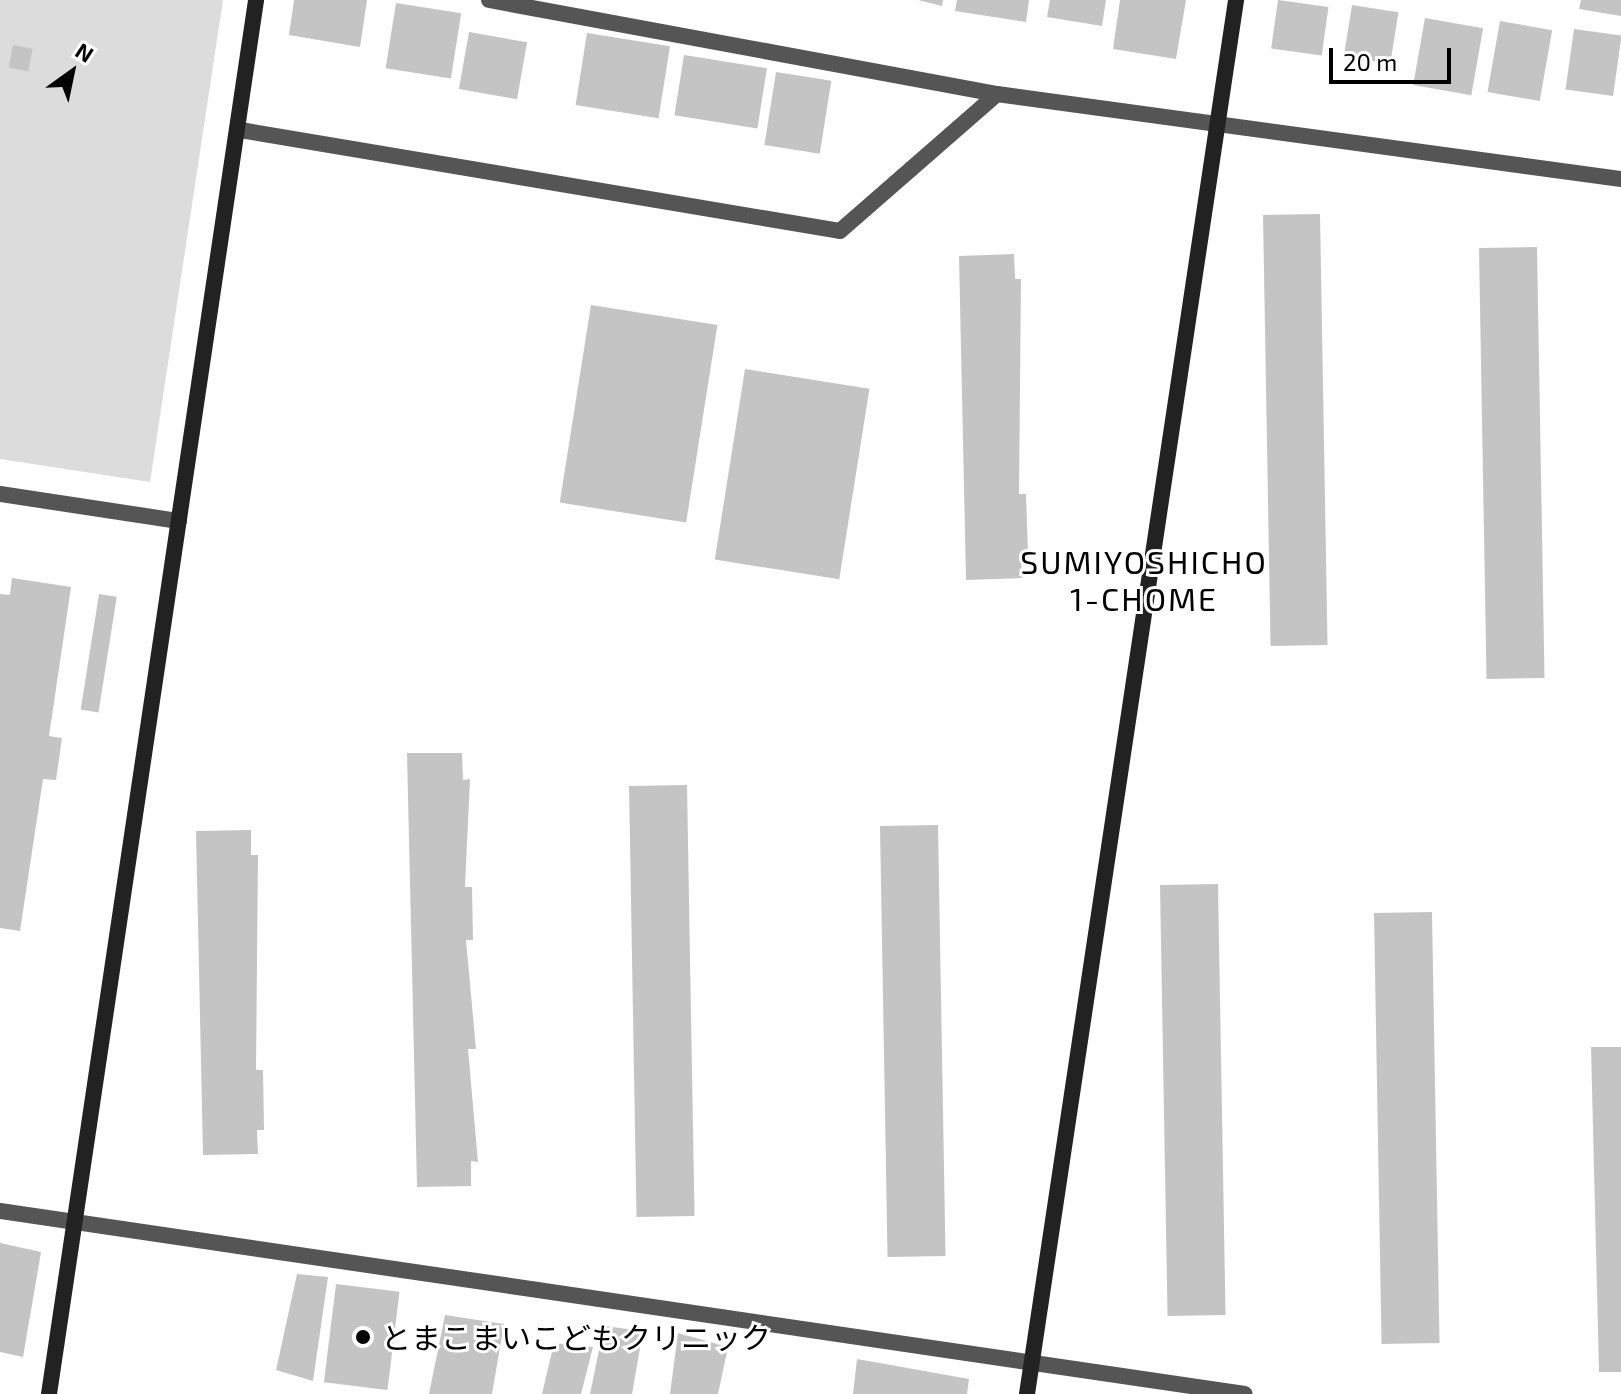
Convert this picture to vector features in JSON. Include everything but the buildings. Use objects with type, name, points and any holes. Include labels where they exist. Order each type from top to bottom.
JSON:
[{"type":"street","points":[[49,1394],[240,130],[256,0]]},
{"type":"street","points":[[1027,1394],[1236,0]]},
{"type":"street","points":[[501,1],[997,94],[1621,179]]},
{"type":"street","points":[[240,130],[840,231],[997,94]]},
{"type":"street","points":[[0,494],[179,521]]},
{"type":"street","points":[[0,1211],[1245,1394]]},
{"type":"shaded area","points":[[0,0],[223,0],[150,482],[0,459]]},
{"type":"place","name":"とまこまいこどもクリニック","points":[[363,1337]]},
{"type":"district","name":"SUMIYOSHICHO 1-CHOME","points":[[1144,580]]}]
